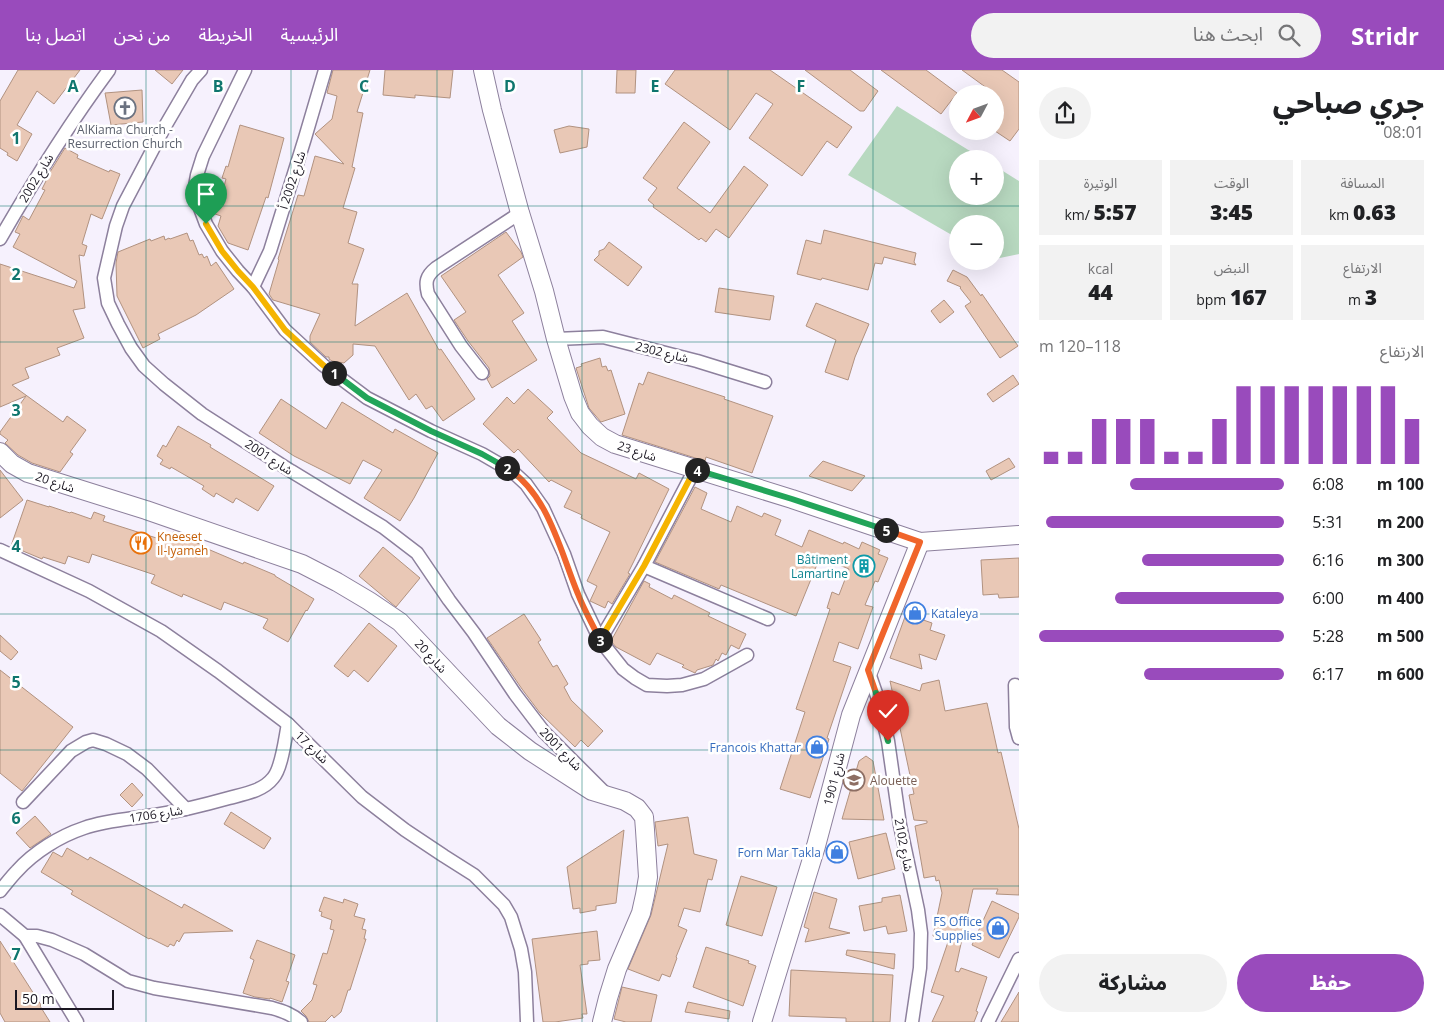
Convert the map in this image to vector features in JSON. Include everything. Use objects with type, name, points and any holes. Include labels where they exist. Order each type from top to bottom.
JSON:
[{"type":"street","name":"شارع 2002","points":[[0,239],[47,159],[109,70]]},
{"type":"street","name":"شارع 2001","points":[[201,70],[192,80],[164,128],[124,206],[116,226],[104,278],[108,303],[118,324],[144,366],[202,414],[383,527],[417,553],[515,694],[544,732],[607,794]]},
{"type":"street","points":[[245,70],[203,156],[194,192],[206,224],[222,251],[253,287],[285,330],[323,365],[367,398],[431,431],[482,454],[513,472],[526,484],[544,508],[564,554],[578,594],[600,640],[623,669],[635,678],[647,685],[682,685],[704,679],[747,655]]},
{"type":"street","name":"شارع 2002 أ","points":[[253,287],[270,250],[325,70]]},
{"type":"street","name":"شارع 23","points":[[483,70],[520,213],[573,396],[580,413],[602,437],[615,444],[792,499],[920,542],[1019,535]]},
{"type":"street","points":[[482,373],[461,346],[428,294],[426,280],[430,272],[520,213]]},
{"type":"street","name":"شارع 2302","points":[[556,339],[603,337],[697,361],[765,382]]},
{"type":"street","name":"شارع 20","points":[[0,452],[12,464],[28,473],[216,533],[302,564],[337,582],[400,622],[498,726],[530,752],[592,791],[607,794],[638,808],[644,817],[648,877],[642,913],[617,969],[602,1022]]},
{"type":"street","points":[[600,640],[644,566],[695,469]]},
{"type":"street","name":"شارع 1901","points":[[763,1022],[816,846],[851,715],[920,542]]},
{"type":"street","name":"شارع 17","points":[[0,550],[89,591],[161,631],[288,724],[362,797],[405,830],[474,875],[504,906],[511,917],[521,949],[525,972],[527,1022]]},
{"type":"street","points":[[644,566],[768,619]]},
{"type":"street","name":"شارع 2102","points":[[868,670],[878,699],[888,741],[900,825],[921,933],[920,968],[912,1022]]},
{"type":"street","points":[[1015,685],[1016,727],[1019,738]]},
{"type":"street","name":"شارع 1706","points":[[0,891],[18,870],[50,845],[68,834],[118,820],[186,809],[242,795],[263,787],[274,778],[280,767],[288,724]]},
{"type":"street","points":[[23,802],[71,751],[93,740],[127,754],[147,770],[186,809]]},
{"type":"street","points":[[0,915],[26,936],[77,1022]]},
{"type":"street","points":[[26,936],[37,936],[52,940],[84,954],[128,981],[154,988],[272,1008],[293,1015],[300,1022]]},
{"type":"street","points":[[988,1022],[1019,959]]},
{"type":"green space","points":[[897,106],[949,138],[949,140],[968,150],[949,150],[949,205],[1004,205],[1004,172],[1019,181],[1019,254],[1004,257],[1004,215],[949,215],[949,233],[848,175]]},
{"type":"building","points":[[18,70],[80,70],[54,104],[37,91],[17,125],[32,134],[17,161],[0,148],[0,101]]},
{"type":"building","points":[[155,70],[183,70],[172,84]]},
{"type":"building","points":[[333,70],[370,70],[357,112],[363,113],[352,167],[355,168],[343,208],[357,212],[348,243],[364,249],[352,284],[358,284],[355,326],[407,293],[439,350],[441,349],[475,399],[443,421],[432,406],[426,409],[416,394],[409,400],[375,346],[353,344],[353,355],[344,363],[332,361],[310,342],[310,336],[320,314],[273,300],[269,294],[298,195],[304,196],[315,156],[344,164],[315,134],[332,119],[337,96],[327,93]]},
{"type":"building","points":[[385,70],[453,70],[450,98],[415,95],[415,98],[383,95]]},
{"type":"building","points":[[617,70],[636,70],[635,93],[616,93]]},
{"type":"building","points":[[675,70],[770,70],[852,127],[837,148],[827,141],[802,176],[749,138],[773,104],[756,93],[730,130],[665,84]]},
{"type":"building","points":[[805,70],[850,70],[878,91],[864,111],[860,111]]},
{"type":"building","points":[[881,70],[926,70],[949,87],[949,104],[941,114]]},
{"type":"building","points":[[962,70],[1002,70],[1019,82],[1019,129],[1010,141],[1004,137],[1004,85],[983,85]]},
{"type":"building","name":"AlKiama Church - Resurrection Church","points":[[142,90],[143,122],[111,125],[105,93]]},
{"type":"building","points":[[684,122],[710,142],[677,188],[710,213],[744,166],[768,185],[729,238],[716,229],[706,242],[701,238],[699,240],[653,207],[654,205],[648,200],[657,188],[643,178]]},
{"type":"building","points":[[240,125],[284,138],[268,198],[266,197],[248,250],[228,243],[218,226],[221,216],[212,213],[216,199],[220,201],[226,179],[222,178],[226,166],[228,167]]},
{"type":"building","points":[[569,126],[589,129],[587,147],[560,153],[554,130]]},
{"type":"building","points":[[65,148],[78,155],[77,158],[109,172],[110,170],[120,174],[102,219],[91,214],[82,244],[87,246],[84,256],[79,255],[85,308],[73,310],[84,338],[57,348],[60,355],[25,368],[29,378],[12,385],[63,422],[67,416],[86,430],[70,452],[73,454],[60,472],[32,463],[18,455],[5,443],[8,440],[0,434],[26,396],[0,407],[0,264],[74,288],[77,281],[13,247],[20,234],[15,232],[23,216],[29,220],[45,190],[42,189],[45,180]]},
{"type":"building","points":[[824,230],[916,253],[914,262],[916,265],[884,257],[882,264],[875,263],[868,290],[822,278],[821,280],[797,274],[806,240],[821,244]]},
{"type":"building","points":[[506,232],[523,257],[498,275],[524,313],[512,321],[537,360],[492,388],[487,379],[490,376],[489,368],[454,320],[466,312],[441,276]]},
{"type":"building","points":[[187,233],[190,241],[193,240],[199,255],[202,254],[204,258],[207,256],[211,266],[216,262],[234,289],[196,315],[158,334],[160,339],[143,348],[117,296],[116,263],[118,252],[150,239],[151,241],[164,236],[165,240]]},
{"type":"building","points":[[609,242],[642,267],[628,286],[594,260],[599,255],[599,251],[604,249]]},
{"type":"building","points":[[953,270],[967,277],[981,296],[982,294],[1018,346],[1000,358],[965,306],[971,302],[961,287],[947,281]]},
{"type":"building","points":[[719,288],[774,296],[770,320],[715,312]]},
{"type":"building","points":[[944,300],[954,312],[940,323],[931,311]]},
{"type":"building","points":[[816,303],[869,324],[855,357],[848,380],[825,372],[836,340],[806,326]]},
{"type":"building","points":[[600,358],[602,367],[606,366],[608,371],[611,370],[625,414],[601,422],[589,408],[576,368],[582,366],[581,364]]},
{"type":"building","points":[[648,372],[725,397],[724,399],[773,416],[752,473],[706,457],[705,461],[622,435],[639,383],[643,385]]},
{"type":"building","points":[[1013,375],[1019,384],[993,402],[987,394]]},
{"type":"building","points":[[528,389],[553,412],[547,418],[581,453],[636,479],[639,473],[669,489],[628,573],[630,574],[612,604],[608,601],[605,608],[590,601],[597,586],[587,581],[610,532],[581,518],[582,515],[564,507],[572,491],[551,480],[549,482],[518,449],[514,453],[483,424],[507,397],[514,404]]},
{"type":"building","points":[[281,399],[326,429],[342,402],[393,433],[395,429],[438,453],[400,521],[364,498],[382,470],[363,460],[350,484],[294,456],[259,433]]},
{"type":"building","points":[[178,426],[274,486],[258,511],[236,498],[233,503],[216,493],[214,497],[202,489],[204,486],[171,467],[170,469],[160,464],[163,460],[157,456],[163,445],[166,447]]},
{"type":"building","points":[[1009,458],[1015,467],[991,480],[986,471]]},
{"type":"building","points":[[823,461],[865,476],[852,491],[809,476]]},
{"type":"building","points":[[0,470],[23,500],[0,518]]},
{"type":"building","points":[[695,487],[707,493],[701,509],[731,522],[737,506],[762,517],[764,513],[781,520],[775,535],[802,547],[809,530],[859,549],[862,542],[880,550],[878,554],[888,558],[878,582],[875,581],[865,605],[873,607],[858,649],[839,642],[833,661],[851,667],[827,738],[829,739],[810,798],[780,789],[805,712],[796,709],[830,609],[827,608],[832,592],[839,595],[849,569],[820,557],[796,616],[721,585],[719,589],[655,562]]},
{"type":"building","points":[[27,500],[91,519],[94,512],[105,516],[103,521],[169,542],[173,532],[243,564],[244,562],[275,575],[314,599],[288,642],[263,628],[268,619],[224,602],[221,610],[183,594],[182,597],[151,583],[155,575],[92,554],[89,563],[68,556],[65,564],[43,557],[42,559],[11,546]]},
{"type":"building","points":[[383,547],[420,578],[396,607],[359,576]]},
{"type":"building","points":[[1019,558],[1019,597],[999,598],[998,594],[983,595],[981,560]]},
{"type":"building","points":[[644,581],[650,584],[649,587],[672,599],[674,595],[710,613],[708,616],[746,634],[739,649],[731,645],[726,655],[722,653],[718,661],[716,659],[713,665],[697,670],[695,673],[682,667],[684,665],[657,653],[650,665],[616,647],[611,641]]},
{"type":"building","points":[[524,614],[541,640],[538,642],[553,667],[557,665],[568,684],[564,687],[571,700],[603,731],[588,747],[581,740],[575,747],[540,713],[487,638]]},
{"type":"building","points":[[906,614],[932,623],[930,630],[945,635],[936,660],[919,654],[922,669],[890,658]]},
{"type":"building","points":[[369,623],[397,646],[368,682],[354,670],[348,677],[334,666]]},
{"type":"building","points":[[0,635],[18,652],[11,660],[0,651]]},
{"type":"building","points":[[0,670],[73,727],[22,791],[0,773]]},
{"type":"building","points":[[939,680],[945,711],[987,703],[998,753],[1001,752],[1019,829],[1019,895],[996,894],[998,889],[973,889],[955,971],[959,972],[961,968],[987,977],[974,1022],[932,1022],[944,996],[931,992],[949,939],[933,936],[942,893],[939,880],[936,881],[935,876],[924,878],[915,826],[927,823],[927,821],[914,820],[909,795],[914,794],[890,681],[920,691],[922,684]]},
{"type":"building","points":[[866,756],[873,761],[884,820],[842,819],[859,761]]},
{"type":"building","points":[[132,783],[143,795],[132,807],[120,795]]},
{"type":"building","points":[[231,812],[271,838],[264,849],[224,824]]},
{"type":"building","points":[[35,816],[51,834],[30,848],[16,833]]},
{"type":"building","points":[[688,817],[694,854],[717,860],[712,880],[708,879],[700,912],[684,908],[678,926],[687,930],[670,977],[662,974],[659,981],[628,969],[651,915],[668,844],[658,846],[655,822]]},
{"type":"building","points":[[624,830],[616,903],[596,906],[596,910],[580,913],[580,908],[573,909],[567,867]]},
{"type":"building","points":[[886,833],[895,869],[858,879],[849,842]]},
{"type":"building","points":[[67,848],[88,860],[90,857],[182,908],[184,904],[233,931],[184,933],[179,942],[177,940],[174,946],[170,944],[168,947],[149,939],[71,894],[73,891],[41,872],[53,852],[62,857]]},
{"type":"building","points":[[741,876],[777,887],[762,936],[726,925]]},
{"type":"building","points":[[814,892],[837,899],[829,928],[850,933],[805,942],[809,929],[804,927]]},
{"type":"building","points":[[900,895],[907,931],[888,934],[886,926],[864,931],[859,906],[882,902],[882,898]]},
{"type":"building","points":[[324,897],[343,903],[344,899],[358,904],[354,916],[365,919],[362,929],[366,930],[364,939],[366,939],[341,1012],[334,1018],[332,1015],[325,1022],[309,1022],[301,1011],[312,1000],[317,985],[313,984],[323,953],[327,954],[334,930],[330,929],[332,920],[321,916],[322,912],[319,911]]},
{"type":"building","points":[[992,901],[1019,914],[999,958],[972,945]]},
{"type":"building","points":[[597,931],[600,960],[588,961],[588,964],[580,965],[587,1014],[582,1014],[583,1018],[543,1022],[532,939]]},
{"type":"building","points":[[257,940],[295,955],[286,981],[289,982],[282,1002],[243,993],[254,960],[250,958]]},
{"type":"building","points":[[0,941],[50,1022],[5,1022],[0,1013]]},
{"type":"building","points":[[706,947],[749,961],[748,963],[756,966],[743,1006],[693,987]]},
{"type":"building","points":[[847,950],[895,954],[894,969],[846,955]]},
{"type":"building","points":[[791,970],[893,975],[890,1022],[846,1022],[846,1018],[789,1016]]},
{"type":"building","points":[[622,987],[657,995],[651,1022],[626,1022],[614,1019]]},
{"type":"building","points":[[1019,992],[1019,1022],[1001,1022]]},
{"type":"building","points":[[688,1002],[730,1011],[729,1019],[685,1012]]},
{"type":"place","name":"AlKiama Church - Resurrection Church","points":[[125,108]]},
{"type":"place","name":"Kneeset Il-Iyameh","points":[[141,543]]},
{"type":"place","name":"Bâtiment Lamartine","points":[[864,566]]},
{"type":"place","name":"Kataleya","points":[[915,613]]},
{"type":"place","name":"Francois Khattar","points":[[817,747]]},
{"type":"place","name":"Alouette","points":[[854,780]]},
{"type":"place","name":"Forn Mar Takla","points":[[837,852]]},
{"type":"place","name":"FS Office Supplies","points":[[998,928]]},
{"type":"route","points":[[206,224],[222,251],[253,287],[285,330],[323,365],[367,398],[431,431],[498,462],[526,484],[544,508],[564,554],[578,594],[600,640],[644,566],[695,469],[920,542],[868,670],[878,699],[888,741]]}]
